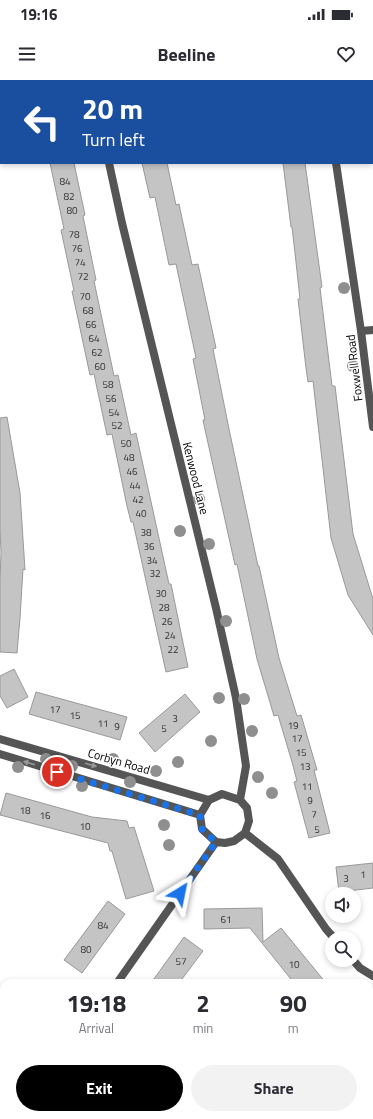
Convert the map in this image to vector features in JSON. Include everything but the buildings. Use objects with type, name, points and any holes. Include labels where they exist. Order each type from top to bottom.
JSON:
[{"type":"street","name":"Kenwood Lane","points":[[109,164],[122,223],[214,600],[236,698],[246,766],[240,800]]},
{"type":"street","name":"Foxwell Road","points":[[336,164],[361,331],[373,427]]},
{"type":"street","points":[[361,331],[373,330]]},
{"type":"street","name":"Corbyn Road","points":[[0,739],[209,800]]},
{"type":"street","points":[[0,754],[200,815]]},
{"type":"street","points":[[222,794],[240,800],[247,808],[249,821],[245,833],[234,841],[225,843],[216,842],[202,829],[200,815],[209,800],[222,794]]},
{"type":"street","points":[[245,833],[278,859],[328,931]]},
{"type":"street","points":[[120,979],[216,842]]},
{"type":"street","points":[[359,967],[373,976]]},
{"type":"route","points":[[57,772],[200,815],[202,829],[216,842],[180,893]]}]
